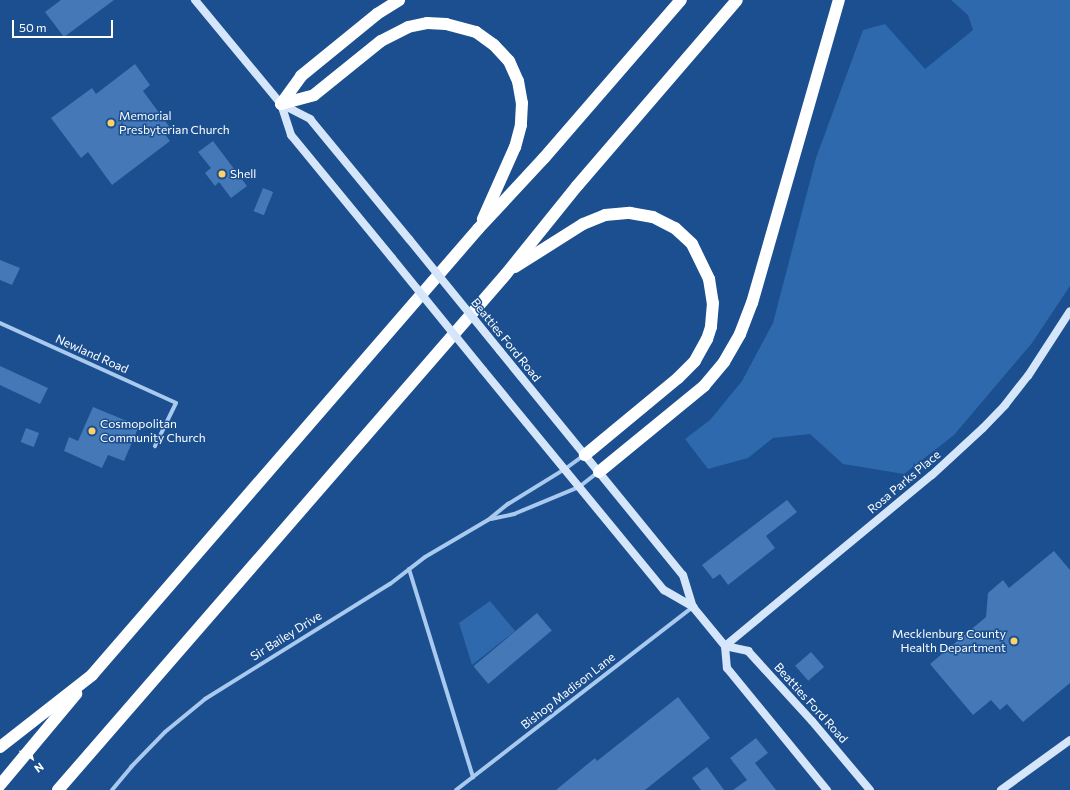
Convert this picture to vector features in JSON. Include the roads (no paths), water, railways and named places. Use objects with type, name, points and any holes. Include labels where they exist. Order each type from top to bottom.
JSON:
[{"type":"highway","points":[[281,104],[301,76],[377,14],[399,0]]},
{"type":"highway","points":[[0,785],[92,675],[478,229],[544,158],[681,0]]},
{"type":"highway","points":[[58,790],[506,274],[577,186],[738,0]]},
{"type":"highway","points":[[599,472],[704,386],[724,362],[740,334],[752,303],[839,0]]},
{"type":"highway","points":[[281,104],[314,95],[381,41],[408,27],[426,23],[446,24],[466,28],[485,38],[502,52],[514,71],[521,91],[522,114],[515,147],[478,229]]},
{"type":"highway","points":[[506,274],[583,224],[605,215],[630,213],[653,217],[675,228],[692,244],[705,267],[712,290],[712,314],[707,339],[695,361],[678,378],[584,455]]},
{"type":"highway","points":[[0,747],[92,675]]},
{"type":"main road","name":"Beatties Ford Road","points":[[195,0],[281,104],[291,135],[664,590],[693,607],[725,646],[748,651],[812,721],[870,790]]},
{"type":"main road","name":"Beatties Ford Road","points":[[281,104],[310,119],[683,575],[693,607]]},
{"type":"main road","name":"Rosa Parks Place","points":[[725,646],[932,475],[983,428],[1005,405],[1028,376],[1070,311]]},
{"type":"main road","points":[[725,646],[727,668],[827,790]]},
{"type":"main road","points":[[1001,790],[1070,740]]},
{"type":"street","name":"Newland Road","points":[[0,323],[176,403],[156,446]]},
{"type":"street","name":"Sir Bailey Drive","points":[[112,790],[151,745],[200,704],[227,685],[390,584],[425,557],[488,520],[508,504],[565,469],[584,455]]},
{"type":"street","name":"Sir Bailey Drive","points":[[488,520],[514,514],[580,488],[599,472]]},
{"type":"street","points":[[410,569],[473,777]]},
{"type":"street","name":"Bishop Madison Lane","points":[[456,790],[693,607]]},
{"type":"place","name":"Memorial Presbyterian Church","points":[[111,123]]},
{"type":"place","name":"Shell","points":[[222,174]]},
{"type":"place","name":"Cosmopolitan Community Church","points":[[92,431]]},
{"type":"place","name":"Mecklenburg County Health Department","points":[[1014,641]]}]
